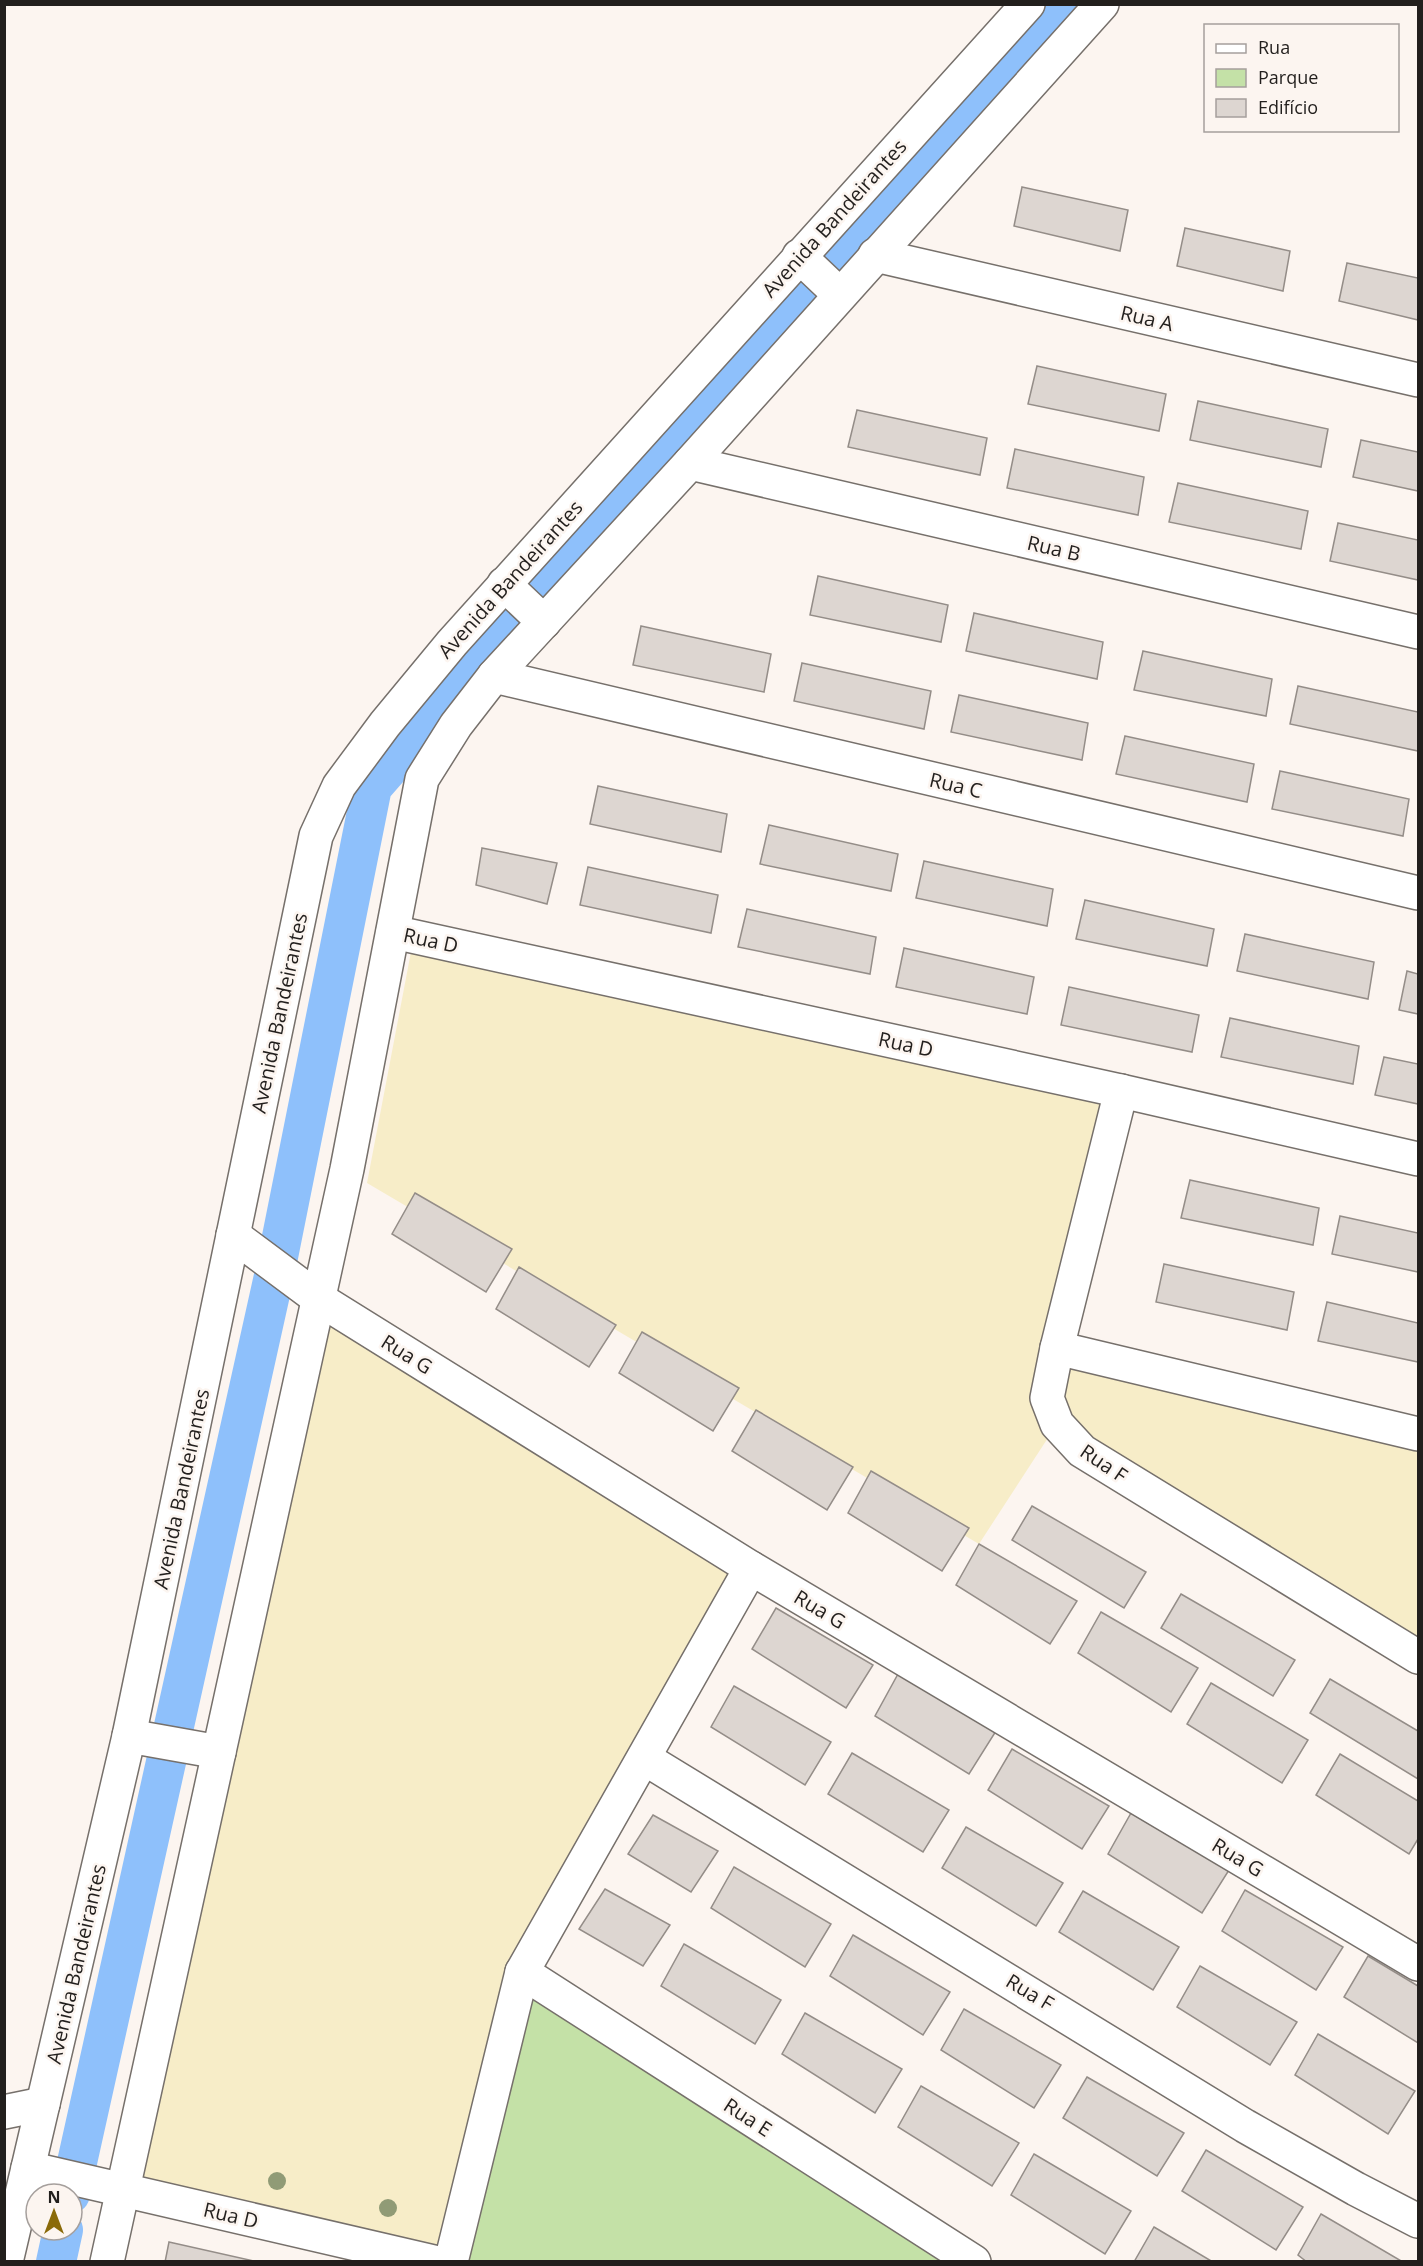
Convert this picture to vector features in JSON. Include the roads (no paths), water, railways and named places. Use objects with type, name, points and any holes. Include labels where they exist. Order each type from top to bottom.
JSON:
[{"type":"street","name":"Avenida Bandeirantes","points":[[6,2262],[129,1736],[316,836],[345,777],[392,715],[504,585],[1028,4]]},
{"type":"street","points":[[107,2262],[347,1169],[422,779],[456,725],[494,676],[690,463],[839,294],[1102,4]]},
{"type":"street","name":"Rua A","points":[[875,255],[1419,381]]},
{"type":"street","points":[[799,256],[839,294]]},
{"type":"street","name":"Rua B","points":[[690,463],[1419,632]]},
{"type":"street","points":[[504,585],[544,622]]},
{"type":"street","name":"Rua C","points":[[494,676],[1419,893]]},
{"type":"street","name":"Rua D","points":[[393,932],[1121,1091],[1419,1159]]},
{"type":"street","name":"Rua F","points":[[1121,1091],[1057,1348],[1047,1398],[1057,1424],[1082,1451],[1418,1654]]},
{"type":"street","name":"Rua G","points":[[233,1235],[319,1299],[751,1568],[1419,1964]]},
{"type":"street","points":[[1057,1348],[1419,1434]]},
{"type":"street","points":[[451,2262],[522,1972],[751,1568]]},
{"type":"street","points":[[129,1736],[219,1752]]},
{"type":"street","name":"Rua F","points":[[644,1758],[1245,2126],[1356,2190],[1419,2221]]},
{"type":"street","name":"Rua E","points":[[522,1972],[974,2262]]},
{"type":"street","points":[[4,2112],[43,2104]]},
{"type":"street","name":"Rua D","points":[[28,2168],[434,2262]]},
{"type":"waterway","points":[[73,2182],[276,1267],[372,787],[529,608],[1072,4]]},
{"type":"waterway","points":[[56,2262],[60,2242]]}]
